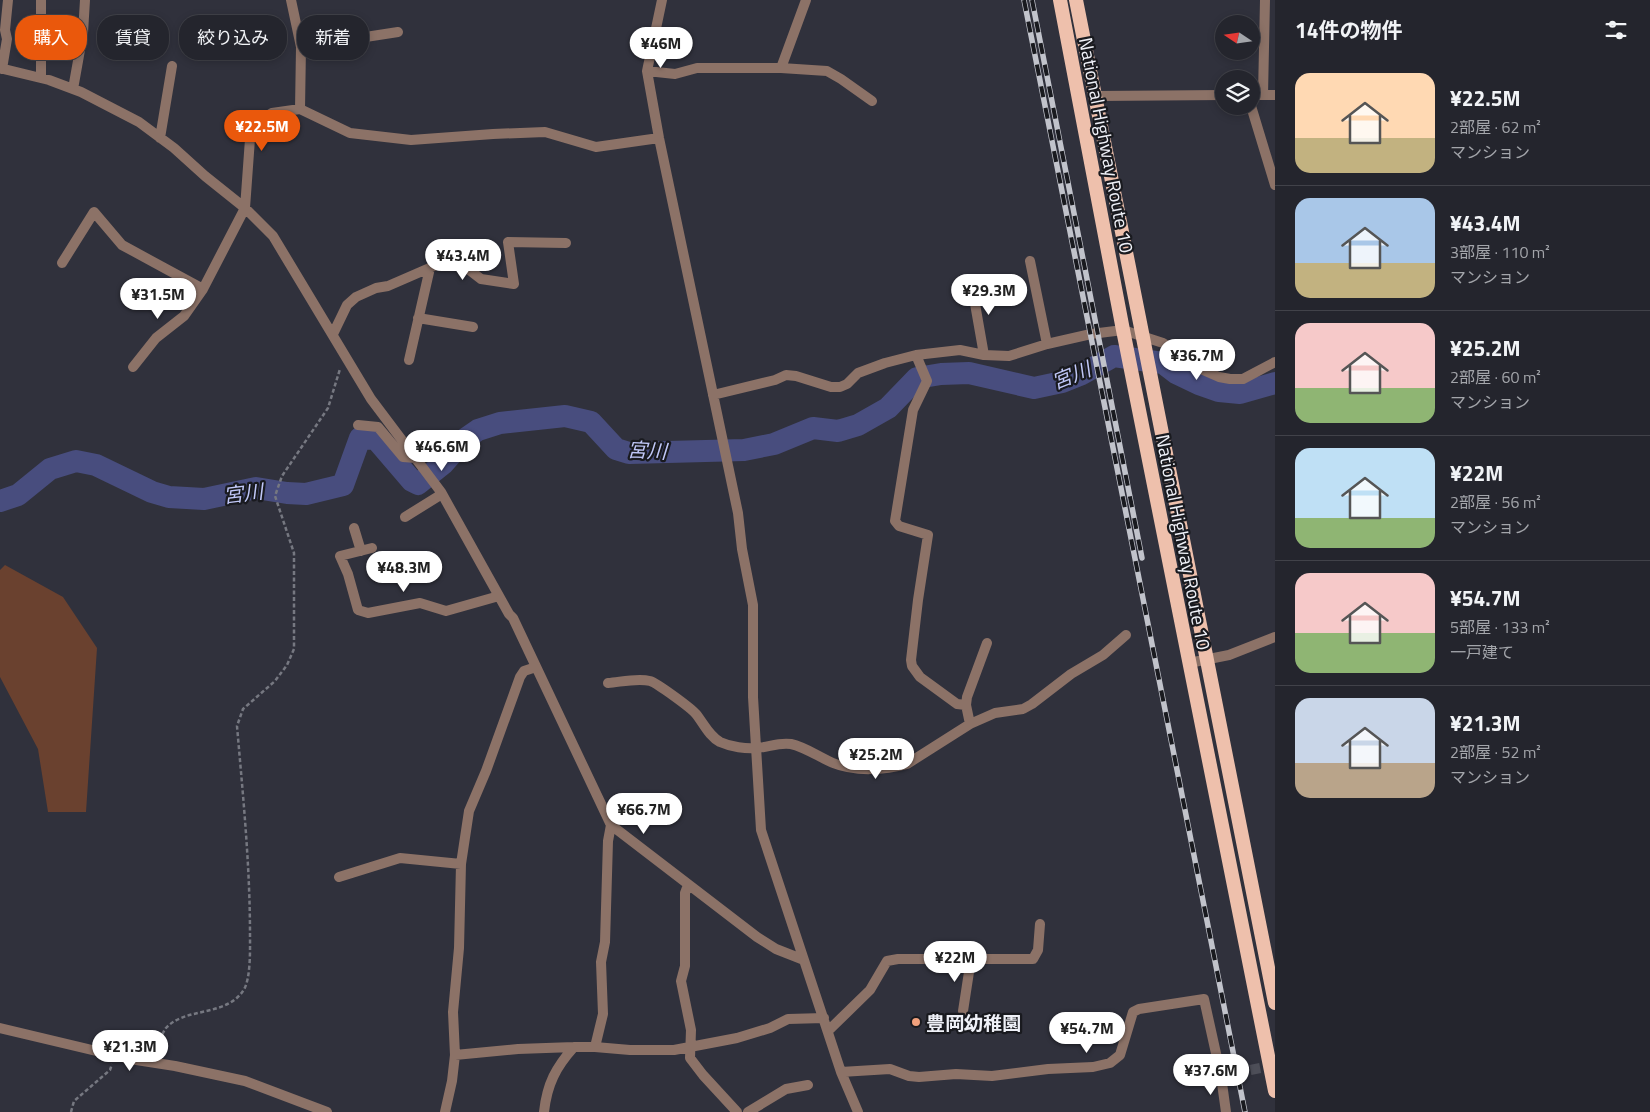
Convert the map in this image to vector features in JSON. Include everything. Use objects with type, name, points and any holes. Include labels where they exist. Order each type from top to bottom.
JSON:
[{"type":"highway","name":"National Highway Route 10","points":[[1060,0],[1123,330],[1275,1091]]},
{"type":"highway","name":"National Highway Route 10","points":[[1076,0],[1275,1003]]},
{"type":"street","points":[[8,0],[5,30],[7,39],[1,68],[41,78],[73,89],[122,112],[160,138],[245,208],[273,236],[371,399],[442,493],[509,614],[513,618],[611,825],[757,937],[776,949],[804,960]]},
{"type":"street","points":[[41,0],[41,78]]},
{"type":"street","points":[[73,89],[83,33],[85,0]]},
{"type":"street","points":[[292,0],[297,26]]},
{"type":"street","points":[[662,0],[647,71],[659,138],[738,513],[742,549],[753,605],[753,696],[761,830],[841,1072],[858,1112]]},
{"type":"street","points":[[781,68],[806,0]]},
{"type":"street","points":[[1264,94],[1265,0]]},
{"type":"street","points":[[369,36],[398,32]]},
{"type":"street","points":[[300,109],[301,60]]},
{"type":"street","points":[[160,138],[172,66]]},
{"type":"street","points":[[647,71],[675,74],[697,68],[781,68],[827,71],[872,101]]},
{"type":"street","points":[[1260,94],[1275,95]]},
{"type":"street","points":[[1096,96],[1215,95]]},
{"type":"street","points":[[133,367],[156,338],[184,316],[203,289],[245,208],[250,139],[258,122],[272,113],[300,109],[350,134],[411,140],[545,132],[596,147],[659,138]]},
{"type":"street","points":[[1254,115],[1275,183]]},
{"type":"street","points":[[62,263],[94,212],[122,245],[203,289]]},
{"type":"street","points":[[333,334],[347,305],[356,296],[376,288],[388,286],[441,263],[459,262],[481,279],[514,284],[508,242],[566,243]]},
{"type":"street","points":[[1030,261],[1047,344]]},
{"type":"street","points":[[409,360],[430,268]]},
{"type":"street","points":[[971,280],[984,355]]},
{"type":"street","points":[[418,318],[473,327]]},
{"type":"street","points":[[713,395],[775,380],[786,375],[796,376],[831,387],[840,387],[847,384],[858,373],[885,363],[916,355],[960,350],[984,355],[1009,356],[1047,344],[1091,334],[1123,330],[1163,343],[1189,358],[1203,370],[1230,380],[1251,376],[1266,365],[1275,362]]},
{"type":"street","points":[[916,355],[927,381],[913,410],[895,521],[899,526],[928,535],[911,660],[912,666],[920,677],[957,704],[966,706]]},
{"type":"street","points":[[358,425],[378,427],[403,457],[416,458]]},
{"type":"street","points":[[405,517],[442,493]]},
{"type":"street","points":[[354,528],[361,551]]},
{"type":"street","points":[[372,548],[340,556],[348,574],[358,610],[368,613],[420,604],[446,611],[499,596]]},
{"type":"street","points":[[608,683],[640,680],[651,681],[694,712],[712,737],[723,743],[738,747],[757,748],[781,743],[793,744],[847,767],[896,767],[908,764],[970,724],[995,714],[1023,709],[1032,704],[1071,674],[1103,655],[1126,635]]},
{"type":"street","points":[[1189,663],[1229,655],[1275,637]]},
{"type":"street","points":[[970,724],[966,706],[967,697],[988,643]]},
{"type":"street","points":[[445,1112],[452,1081],[455,1055],[452,1012],[460,948],[461,864],[469,811],[486,771],[517,683],[524,671],[536,667]]},
{"type":"street","points":[[595,1047],[603,1014],[601,962],[604,942],[608,840],[611,825]]},
{"type":"street","points":[[339,878],[400,858],[461,864]]},
{"type":"street","points":[[688,885],[685,893],[684,966],[681,981],[691,1030],[690,1058],[692,1063],[737,1112]]},
{"type":"street","points":[[828,1031],[870,990],[887,961],[898,959],[1033,959],[1038,950],[1040,924]]},
{"type":"street","points":[[962,1011],[971,959]]},
{"type":"street","points":[[841,1072],[890,1069],[909,1076],[919,1077],[956,1074],[992,1076],[1110,1063],[1120,1054],[1133,1012],[1139,1009],[1204,999],[1221,1076],[1226,1112]]},
{"type":"street","points":[[455,1055],[574,1046],[630,1050],[674,1050],[736,1038],[770,1028],[788,1019],[824,1018]]},
{"type":"street","points":[[0,1028],[116,1056],[246,1081],[327,1112]]},
{"type":"street","points":[[544,1112],[553,1075],[574,1046]]},
{"type":"street","points":[[748,1112],[786,1089],[808,1085]]},
{"type":"path","points":[[149,1062],[164,1030],[176,1020],[217,1009],[232,1002],[244,990],[250,963],[250,885],[237,726],[243,709],[275,681],[287,665],[294,649],[294,553],[275,496],[282,476],[328,408],[339,376],[342,350]]},
{"type":"path","points":[[71,1112],[74,1101],[110,1070],[116,1056]]},
{"type":"shaded area","points":[[5,565],[63,597],[97,648],[86,812],[48,812],[38,749],[0,677],[0,570]]},
{"type":"waterway","name":"宮川","points":[[0,501],[18,495],[50,469],[76,461],[96,465],[152,492],[169,497],[204,499],[256,488],[306,494],[343,485],[360,438],[376,439],[412,481],[418,484],[443,464],[465,439],[478,430],[500,423],[565,416],[591,422],[616,449],[629,453],[744,450],[774,444],[813,428],[838,431],[858,425],[888,408],[917,378],[941,374],[969,373],[1034,388],[1062,382],[1082,374],[1114,356],[1163,363],[1176,373],[1219,391],[1240,393],[1275,383]]},
{"type":"tunnel","points":[[1221,1076],[1270,1066]]},
{"type":"railway","points":[[1024,0],[1245,1112]]},
{"type":"railway","points":[[1032,0],[1142,558]]},
{"type":"place","name":"豊岡幼稚園","points":[[916,1022]]}]
